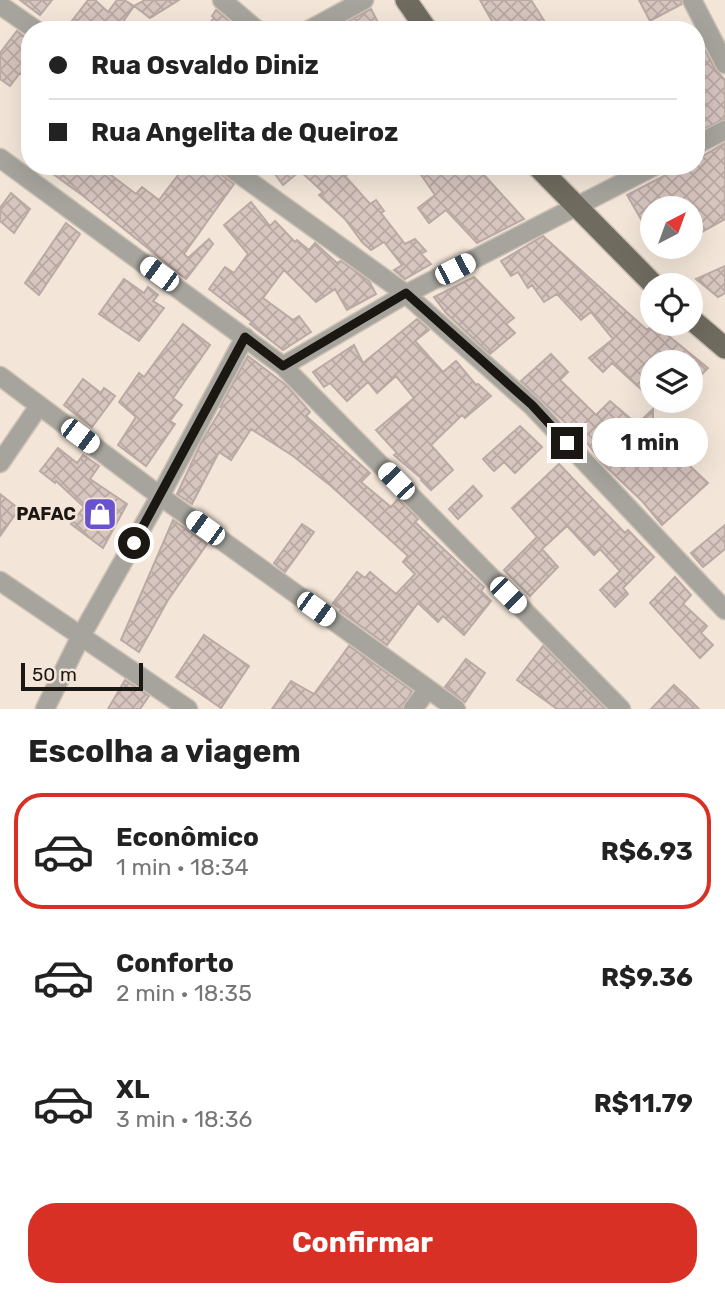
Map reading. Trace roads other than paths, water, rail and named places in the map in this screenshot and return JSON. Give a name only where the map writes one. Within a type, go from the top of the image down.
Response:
[{"type":"main road","points":[[406,0],[421,21]]},
{"type":"main road","points":[[546,175],[642,273]]},
{"type":"main road","points":[[703,327],[721,340]]},
{"type":"street","points":[[222,0],[246,21]]},
{"type":"street","points":[[326,21],[364,0]]},
{"type":"street","points":[[692,0],[703,21]]},
{"type":"street","points":[[0,5],[23,21]]},
{"type":"street","points":[[705,25],[725,64]]},
{"type":"street","points":[[705,140],[725,130]]},
{"type":"street","points":[[3,167],[283,366],[621,709]]},
{"type":"street","points":[[241,175],[406,293],[532,405],[725,610]]},
{"type":"street","points":[[283,366],[406,293],[638,175]]},
{"type":"street","points":[[45,709],[81,636],[245,337]]},
{"type":"street","points":[[0,376],[160,496],[456,709]]},
{"type":"street","points":[[0,463],[39,406]]},
{"type":"street","points":[[0,581],[188,709]]},
{"type":"street","points":[[413,709],[428,689]]},
{"type":"place","name":"PAFAC","points":[[100,514]]}]
